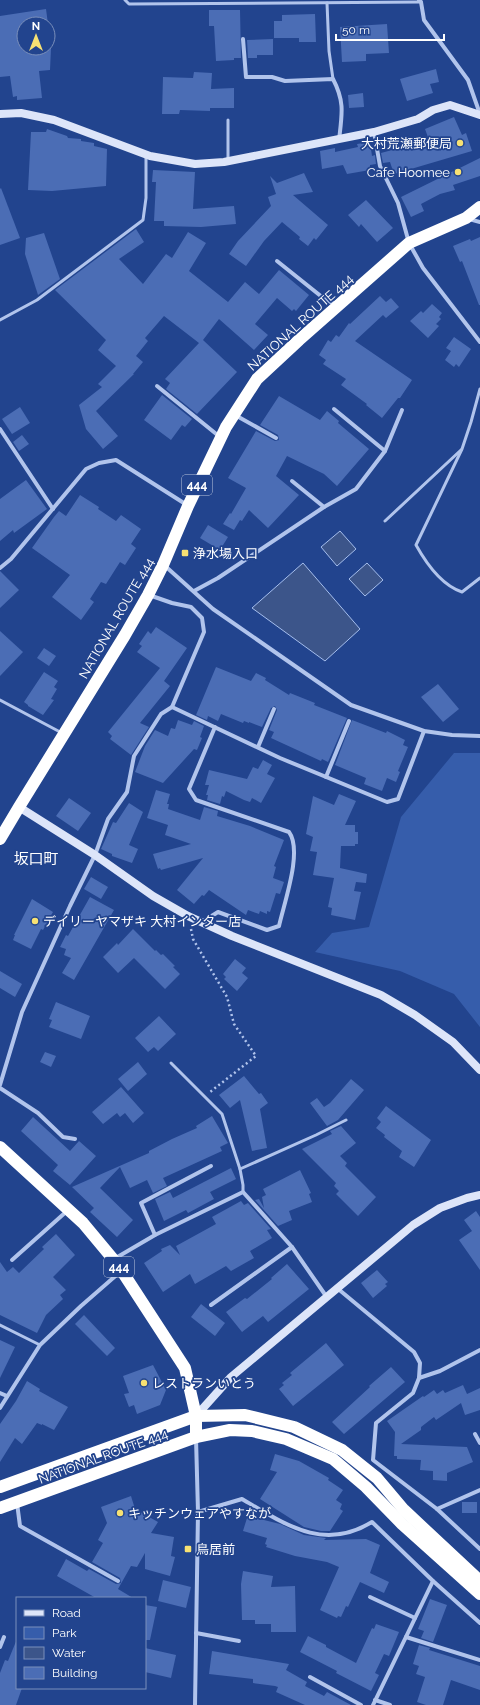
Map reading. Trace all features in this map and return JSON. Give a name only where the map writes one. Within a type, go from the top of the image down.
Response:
[{"type":"highway","name":"NATIONAL ROUTE 444","points":[[0,839],[148,595],[188,506],[221,438],[234,414],[257,379],[409,243],[466,218],[480,207]]},
{"type":"highway","name":"444","points":[[0,1147],[83,1223],[122,1271],[184,1368],[196,1416],[196,1438]]},
{"type":"highway","name":"NATIONAL ROUTE 444","points":[[0,1487],[196,1416],[252,1416],[294,1427],[342,1450],[376,1478],[404,1510],[480,1581]]},
{"type":"highway","name":"NATIONAL ROUTE 444","points":[[0,1508],[196,1438],[230,1430],[252,1431],[286,1439],[333,1459],[366,1487],[402,1524],[480,1594]]},
{"type":"street","points":[[420,1],[424,20],[468,80],[480,114]]},
{"type":"street","points":[[243,40],[246,76],[272,77],[285,81],[333,79],[340,93],[342,110],[339,140]]},
{"type":"street","points":[[0,114],[21,113],[54,120],[146,154],[195,164],[228,161],[374,132],[418,119],[433,110],[450,105],[480,114]]},
{"type":"street","points":[[374,132],[380,166],[398,203],[409,243],[423,268],[480,342]]},
{"type":"street","points":[[466,218],[480,222]]},
{"type":"street","points":[[277,261],[322,297],[338,306]]},
{"type":"street","points":[[157,386],[221,438]]},
{"type":"street","points":[[334,408],[385,451]]},
{"type":"street","points":[[194,592],[218,578],[324,507],[356,489],[385,451],[402,410]]},
{"type":"street","points":[[234,414],[276,438]]},
{"type":"street","points":[[0,429],[53,509]]},
{"type":"street","points":[[0,568],[11,559],[86,469],[99,463],[116,460],[188,506]]},
{"type":"street","points":[[292,481],[324,507]]},
{"type":"street","points":[[163,564],[213,609],[351,705],[424,731],[480,736]]},
{"type":"street","points":[[0,1085],[22,1012],[94,855],[108,819],[127,792],[134,756],[161,714],[172,707],[204,632],[202,618],[191,607],[172,603],[148,595]]},
{"type":"street","points":[[172,707],[258,748],[387,802],[398,799],[424,731]]},
{"type":"street","points":[[258,748],[274,709]]},
{"type":"street","points":[[326,777],[349,721]]},
{"type":"street","points":[[201,922],[218,912],[267,930],[279,926],[295,859],[294,839],[289,832],[196,800],[189,789],[215,727]]},
{"type":"street","points":[[19,807],[94,855],[153,896],[188,916],[232,936],[381,995],[415,1015],[453,1042],[480,1070]]},
{"type":"street","points":[[0,1088],[38,1113],[64,1137],[76,1139]]},
{"type":"street","points":[[154,1235],[141,1203],[211,1166]]},
{"type":"street","points":[[114,1260],[154,1235],[242,1192],[292,1247],[326,1296]]},
{"type":"street","points":[[196,1416],[230,1377],[413,1225],[440,1208],[480,1195]]},
{"type":"street","points":[[12,1260],[69,1210]]},
{"type":"street","points":[[211,1304],[292,1247]]},
{"type":"street","points":[[0,1408],[40,1345],[81,1306],[122,1271]]},
{"type":"street","points":[[337,1288],[414,1352],[420,1363],[419,1378],[413,1393],[376,1423],[373,1460],[436,1509],[480,1549]]},
{"type":"street","points":[[419,1378],[440,1371],[480,1350]]},
{"type":"street","points":[[0,1393],[7,1396]]},
{"type":"street","points":[[475,1434],[480,1443]]},
{"type":"street","points":[[195,1705],[198,1512],[196,1438]]},
{"type":"street","points":[[436,1509],[480,1490]]},
{"type":"street","points":[[198,1512],[242,1500],[288,1526],[308,1533],[325,1535],[340,1534],[360,1529],[372,1522],[433,1581],[480,1623]]},
{"type":"street","points":[[17,1502],[20,1526],[118,1581]]},
{"type":"street","points":[[473,1542],[480,1543]]},
{"type":"street","points":[[373,1705],[433,1581]]},
{"type":"street","points":[[370,1597],[415,1618]]},
{"type":"street","points":[[196,1633],[239,1641]]},
{"type":"street","points":[[0,1647],[4,1637]]},
{"type":"street","points":[[406,1638],[480,1660]]},
{"type":"street","points":[[310,1677],[361,1705]]},
{"type":"street","points":[[375,1700],[390,1705]]},
{"type":"lane","points":[[125,0],[129,4],[420,1]]},
{"type":"lane","points":[[327,3],[329,51],[333,79]]},
{"type":"lane","points":[[228,120],[228,161]]},
{"type":"lane","points":[[0,320],[37,300],[143,220],[146,198],[146,154]]},
{"type":"lane","points":[[480,389],[462,449],[416,545],[425,561],[451,589],[462,592],[480,578]]},
{"type":"lane","points":[[385,520],[462,449]]},
{"type":"lane","points":[[0,700],[64,734]]},
{"type":"lane","points":[[171,1063],[222,1114],[240,1169],[243,1185],[242,1192]]},
{"type":"lane","points":[[240,1169],[346,1120]]},
{"type":"lane","points":[[0,1326],[40,1345]]},
{"type":"path","points":[[188,916],[193,939],[227,997],[234,1024],[256,1056],[205,1096]]},
{"type":"green space","points":[[454,753],[480,753],[480,1027],[454,994],[400,971],[315,952],[332,933],[369,927],[401,817]]},
{"type":"water","points":[[340,531],[356,549],[337,566],[321,547]]},
{"type":"water","points":[[303,563],[360,629],[325,661],[252,608]]},
{"type":"water","points":[[367,563],[383,580],[365,596],[349,579]]},
{"type":"building","points":[[46,9],[47,16],[16,16],[16,56],[51,56],[50,70],[39,71],[42,98],[17,100],[17,96],[13,97],[10,76],[0,77],[0,16]]},
{"type":"building","points":[[209,10],[240,10],[241,58],[216,61],[214,26],[209,26]]},
{"type":"building","points":[[315,14],[316,42],[299,42],[299,38],[274,38],[274,21],[282,21],[282,15]]},
{"type":"building","points":[[387,24],[389,53],[366,54],[366,61],[342,62],[340,27]]},
{"type":"building","points":[[273,39],[273,55],[257,55],[257,58],[248,58],[247,40]]},
{"type":"building","points":[[436,69],[439,82],[430,84],[433,93],[407,101],[400,79]]},
{"type":"building","points":[[194,72],[212,73],[211,89],[234,88],[234,108],[210,108],[210,111],[180,110],[179,114],[162,114],[163,77],[193,78]]},
{"type":"building","points":[[363,93],[364,107],[349,108],[348,95]]},
{"type":"building","points":[[454,117],[462,135],[466,133],[472,151],[394,174],[390,162],[383,163],[381,153],[429,140],[425,129]]},
{"type":"building","points":[[47,129],[67,136],[68,138],[81,139],[81,141],[94,143],[94,146],[107,149],[106,186],[52,191],[28,190],[31,132],[46,132]]},
{"type":"building","points":[[370,142],[372,156],[375,155],[376,164],[370,165],[370,170],[347,174],[343,165],[322,169],[320,151],[335,148],[335,152],[358,147],[357,144]]},
{"type":"building","points":[[480,158],[480,176],[453,185],[455,190],[440,194],[421,204],[424,211],[411,217],[401,197]]},
{"type":"building","points":[[153,170],[195,172],[193,209],[234,206],[236,224],[201,227],[164,226],[164,221],[154,221],[156,182],[152,182]]},
{"type":"building","points":[[304,173],[313,192],[293,195],[328,225],[316,240],[314,238],[308,246],[282,222],[264,241],[246,266],[229,254],[238,241],[271,206],[268,197],[276,194],[270,176],[277,183]]},
{"type":"building","points":[[1,188],[20,238],[0,245],[0,189]]},
{"type":"building","points":[[366,200],[393,228],[377,242],[361,224],[359,227],[348,215]]},
{"type":"building","points":[[136,229],[144,242],[119,259],[143,284],[166,254],[172,258],[188,232],[206,243],[189,271],[228,302],[245,282],[259,294],[279,270],[309,295],[296,311],[294,309],[292,311],[277,298],[255,324],[268,335],[254,350],[219,319],[203,340],[237,372],[197,414],[166,389],[170,383],[165,379],[199,343],[164,316],[145,338],[148,341],[136,356],[143,362],[134,374],[96,411],[118,436],[103,449],[86,429],[79,405],[102,387],[98,384],[116,366],[98,350],[106,340],[55,290]]},
{"type":"building","points":[[44,233],[60,279],[38,295],[25,254],[26,238]]},
{"type":"building","points":[[480,237],[479,305],[462,261],[460,262],[453,246],[470,239],[471,241]]},
{"type":"building","points":[[380,296],[386,302],[391,298],[399,307],[386,318],[383,315],[355,341],[412,380],[400,398],[398,398],[382,418],[366,405],[367,404],[341,385],[346,379],[323,364],[326,360],[319,355],[328,340],[331,342],[336,335],[339,337],[349,323],[350,324]]},
{"type":"building","points":[[432,304],[442,313],[439,317],[441,319],[436,324],[439,326],[428,338],[410,321],[421,311],[423,313]]},
{"type":"building","points":[[454,337],[471,349],[459,367],[456,364],[454,367],[445,360],[451,351],[446,348]]},
{"type":"building","points":[[162,395],[192,419],[185,427],[182,425],[171,440],[144,420]]},
{"type":"building","points":[[279,396],[320,420],[327,411],[339,421],[338,423],[369,449],[337,486],[324,474],[287,456],[276,476],[299,495],[268,528],[249,510],[234,530],[223,524],[230,513],[231,514],[246,488],[228,478],[256,431],[275,441],[279,440],[278,435],[260,425]]},
{"type":"building","points":[[20,407],[30,423],[12,434],[2,419]]},
{"type":"building","points":[[22,435],[29,444],[19,451],[13,442]]},
{"type":"building","points":[[26,480],[47,509],[14,533],[13,530],[0,541],[0,499]]},
{"type":"building","points":[[80,495],[99,507],[98,509],[116,521],[121,515],[141,529],[131,544],[136,548],[125,565],[120,562],[106,584],[101,582],[90,599],[94,602],[81,620],[52,597],[70,575],[32,548],[59,511],[66,516]]},
{"type":"building","points":[[208,525],[228,537],[220,550],[200,538]]},
{"type":"building","points":[[0,571],[19,590],[0,608]]},
{"type":"building","points":[[156,627],[187,648],[164,681],[170,686],[140,723],[149,727],[131,755],[110,739],[112,736],[108,732],[160,668],[137,652],[142,646],[139,644],[148,631],[151,634]]},
{"type":"building","points":[[0,631],[23,652],[0,676]]},
{"type":"building","points":[[44,648],[56,656],[49,666],[37,658]]},
{"type":"building","points":[[216,667],[251,681],[256,673],[266,678],[265,680],[289,695],[290,693],[315,703],[314,705],[347,718],[328,762],[322,759],[321,761],[271,738],[274,732],[269,730],[277,710],[275,706],[271,708],[262,727],[249,722],[244,721],[243,723],[221,714],[218,721],[208,716],[207,720],[196,715]]},
{"type":"building","points":[[44,672],[58,681],[54,687],[57,689],[51,699],[54,700],[43,715],[24,702]]},
{"type":"building","points":[[438,684],[459,709],[443,722],[421,697]]},
{"type":"building","points":[[178,720],[192,725],[194,721],[204,726],[200,737],[202,738],[197,750],[194,749],[163,783],[135,772],[145,746],[155,730],[168,736],[171,728],[175,729]]},
{"type":"building","points":[[352,720],[386,733],[387,731],[405,740],[403,745],[408,747],[398,771],[400,772],[396,782],[387,778],[382,791],[364,784],[366,778],[335,765]]},
{"type":"building","points":[[263,760],[272,765],[267,774],[275,778],[261,803],[252,798],[250,802],[244,800],[226,791],[224,797],[222,796],[220,804],[207,800],[208,795],[206,795],[209,785],[205,785],[209,770],[247,779],[253,767],[258,769]]},
{"type":"building","points":[[156,790],[170,794],[167,804],[169,804],[168,809],[200,820],[204,807],[218,811],[217,816],[250,826],[284,840],[274,866],[276,867],[273,878],[284,882],[280,894],[276,893],[270,912],[267,911],[267,914],[260,911],[259,914],[248,910],[246,915],[209,890],[194,904],[177,890],[203,858],[161,870],[160,868],[158,869],[153,854],[191,844],[165,835],[168,825],[147,818]]},
{"type":"building","points":[[339,794],[356,801],[345,825],[355,825],[355,832],[358,832],[358,844],[355,844],[355,846],[341,846],[340,868],[367,874],[366,883],[356,882],[354,891],[361,892],[355,920],[331,915],[332,908],[328,907],[334,878],[313,875],[317,852],[310,851],[313,837],[306,834],[313,796],[334,805]]},
{"type":"building","points":[[69,798],[91,813],[78,831],[56,816]]},
{"type":"building","points":[[129,803],[143,812],[129,845],[138,849],[132,863],[112,856],[112,854],[101,849],[113,822],[116,823]]},
{"type":"building","points":[[91,877],[108,887],[101,899],[84,889]]},
{"type":"building","points":[[90,897],[114,910],[74,980],[62,973],[71,958],[64,955],[66,949],[60,947],[66,935],[68,936]]},
{"type":"building","name":"デイリーヤマザキ 大村インター店","points":[[32,899],[53,912],[43,930],[41,929],[31,949],[13,940]]},
{"type":"building","points":[[133,929],[155,951],[156,950],[161,955],[163,954],[175,966],[173,967],[180,974],[165,989],[134,958],[118,973],[103,957],[117,943],[118,945]]},
{"type":"building","points":[[235,959],[246,968],[242,973],[248,978],[237,991],[224,979],[226,977],[223,974]]},
{"type":"building","points":[[0,971],[22,984],[15,997],[0,988]]},
{"type":"building","points":[[56,1002],[90,1016],[81,1039],[49,1027],[52,1020],[49,1019]]},
{"type":"building","points":[[159,1016],[176,1034],[158,1051],[154,1047],[148,1052],[135,1038]]},
{"type":"building","points":[[45,1052],[56,1056],[51,1067],[40,1062]]},
{"type":"building","points":[[138,1062],[147,1074],[128,1091],[118,1079]]},
{"type":"building","points":[[244,1076],[259,1094],[261,1093],[268,1103],[260,1109],[267,1148],[252,1151],[240,1100],[230,1108],[219,1095]]},
{"type":"building","points":[[351,1079],[364,1090],[338,1120],[327,1126],[310,1103],[317,1098],[324,1107],[330,1103]]},
{"type":"building","points":[[121,1087],[144,1113],[133,1123],[125,1113],[120,1117],[117,1113],[103,1124],[92,1112]]},
{"type":"building","points":[[386,1106],[431,1140],[414,1167],[399,1157],[402,1151],[384,1137],[385,1135],[376,1128],[381,1122],[377,1118]]},
{"type":"building","points":[[212,1116],[228,1143],[220,1147],[222,1151],[163,1178],[167,1186],[153,1193],[147,1180],[130,1188],[120,1167],[100,1188],[133,1220],[117,1237],[90,1212],[94,1208],[72,1187],[149,1153],[149,1151],[172,1139],[197,1128],[196,1126]]},
{"type":"building","points":[[33,1117],[70,1151],[79,1141],[96,1156],[70,1185],[53,1171],[58,1165],[21,1131]]},
{"type":"building","points":[[341,1126],[356,1143],[340,1156],[347,1163],[345,1166],[376,1197],[358,1216],[336,1194],[339,1191],[334,1186],[336,1183],[302,1149],[332,1134],[330,1131]]},
{"type":"building","points":[[231,1168],[236,1179],[210,1192],[214,1199],[188,1213],[186,1210],[164,1221],[155,1199],[170,1192],[173,1198]]},
{"type":"building","points":[[300,1170],[311,1193],[309,1194],[312,1202],[289,1211],[292,1220],[278,1226],[255,1200],[259,1199],[264,1208],[262,1197],[266,1195],[263,1189]]},
{"type":"building","points":[[241,1201],[244,1205],[248,1203],[271,1229],[267,1230],[272,1238],[250,1251],[254,1258],[231,1271],[226,1266],[195,1284],[190,1274],[163,1292],[144,1263],[162,1251],[161,1249],[170,1245],[180,1255],[176,1246],[216,1224],[212,1217]]},
{"type":"building","points":[[476,1211],[480,1217],[480,1270],[459,1240],[472,1231],[464,1220]]},
{"type":"building","points":[[56,1234],[75,1255],[53,1277],[66,1290],[60,1295],[63,1299],[46,1315],[37,1333],[0,1315],[0,1262],[7,1272],[13,1267],[19,1273],[44,1249],[42,1247]]},
{"type":"building","points":[[287,1264],[309,1289],[268,1322],[263,1316],[242,1332],[226,1312],[245,1298],[247,1299],[272,1279],[271,1278]]},
{"type":"building","points":[[377,1270],[388,1282],[385,1284],[387,1286],[373,1298],[361,1283]]},
{"type":"building","points":[[201,1304],[225,1323],[215,1336],[191,1317]]},
{"type":"building","points":[[84,1315],[115,1348],[107,1356],[75,1324]]},
{"type":"building","points":[[0,1340],[15,1347],[0,1378]]},
{"type":"building","points":[[326,1343],[344,1365],[293,1406],[279,1389],[284,1385],[282,1383],[292,1375],[290,1373]]},
{"type":"building","name":"レストランいとう","points":[[153,1365],[166,1390],[160,1405],[137,1414],[134,1405],[129,1407],[124,1394],[129,1393],[123,1376]]},
{"type":"building","points":[[391,1367],[405,1382],[344,1434],[332,1422]]},
{"type":"building","points":[[27,1381],[40,1389],[39,1391],[68,1407],[54,1430],[37,1423],[22,1444],[15,1438],[0,1462],[0,1424],[16,1401]]},
{"type":"building","points":[[463,1385],[467,1394],[480,1388],[480,1410],[465,1415],[461,1403],[436,1420],[434,1417],[421,1427],[421,1430],[401,1444],[467,1447],[473,1462],[447,1473],[447,1481],[433,1480],[433,1471],[420,1470],[421,1460],[397,1459],[397,1456],[394,1456],[395,1432],[387,1421],[434,1390],[437,1394],[443,1390],[445,1393]]},
{"type":"building","points":[[275,1454],[299,1461],[329,1478],[328,1480],[343,1490],[336,1500],[342,1504],[340,1509],[343,1511],[330,1531],[321,1531],[304,1527],[260,1499],[277,1472],[270,1470]]},
{"type":"building","points":[[131,1496],[135,1509],[158,1522],[151,1533],[174,1537],[171,1556],[175,1557],[170,1576],[145,1569],[145,1553],[137,1567],[131,1566],[118,1589],[131,1597],[94,1597],[57,1576],[66,1559],[87,1571],[89,1569],[116,1584],[121,1583],[120,1578],[92,1562],[103,1543],[98,1540],[107,1523],[101,1507]]},
{"type":"building","points":[[462,1502],[477,1502],[477,1513],[462,1513]]},
{"type":"building","points":[[252,1517],[280,1524],[304,1535],[326,1538],[324,1540],[366,1539],[380,1545],[370,1573],[389,1582],[384,1593],[360,1582],[348,1607],[346,1606],[341,1617],[338,1616],[337,1618],[320,1610],[339,1567],[327,1562],[295,1556],[266,1547],[267,1545],[265,1544],[267,1538],[243,1531],[247,1518],[252,1519]]},
{"type":"building","points":[[243,1571],[273,1576],[271,1587],[295,1586],[296,1632],[271,1632],[271,1624],[255,1624],[255,1620],[242,1620],[241,1584]]},
{"type":"building","points":[[163,1580],[191,1587],[186,1608],[158,1601]]},
{"type":"building","points":[[430,1599],[447,1605],[433,1642],[421,1638],[424,1631],[418,1629]]},
{"type":"building","points":[[146,1605],[157,1607],[150,1640],[146,1640]]},
{"type":"building","points":[[376,1624],[399,1632],[389,1656],[384,1654],[375,1673],[379,1675],[371,1691],[300,1652],[308,1636],[356,1663],[372,1628],[374,1629]]},
{"type":"building","points":[[16,1641],[16,1689],[22,1689],[16,1705],[0,1705],[0,1673],[5,1660],[8,1661]]},
{"type":"building","points":[[419,1645],[430,1648],[429,1650],[480,1666],[480,1690],[451,1680],[443,1705],[426,1705],[417,1702],[425,1677],[416,1674],[419,1666],[413,1664]]},
{"type":"building","points":[[146,1648],[176,1655],[171,1678],[146,1672]]},
{"type":"building","points":[[212,1651],[289,1664],[286,1670],[307,1682],[305,1686],[324,1696],[327,1692],[351,1705],[305,1705],[276,1692],[278,1687],[275,1686],[253,1683],[253,1679],[209,1674]]},
{"type":"place","name":"大村荒瀬郵便局","points":[[460,143]]},
{"type":"place","name":"Cafe Hoomee","points":[[458,172]]},
{"type":"place","name":"浄水場入口","points":[[185,553]]},
{"type":"place","name":"デイリーヤマザキ 大村インター店","points":[[35,921]]},
{"type":"place","name":"レストランいとう","points":[[144,1383]]},
{"type":"place","name":"キッチンウェアやすなが","points":[[120,1513]]},
{"type":"place","name":"鳥居前","points":[[188,1549]]},
{"type":"district","name":"坂口町","points":[[36,859]]}]
